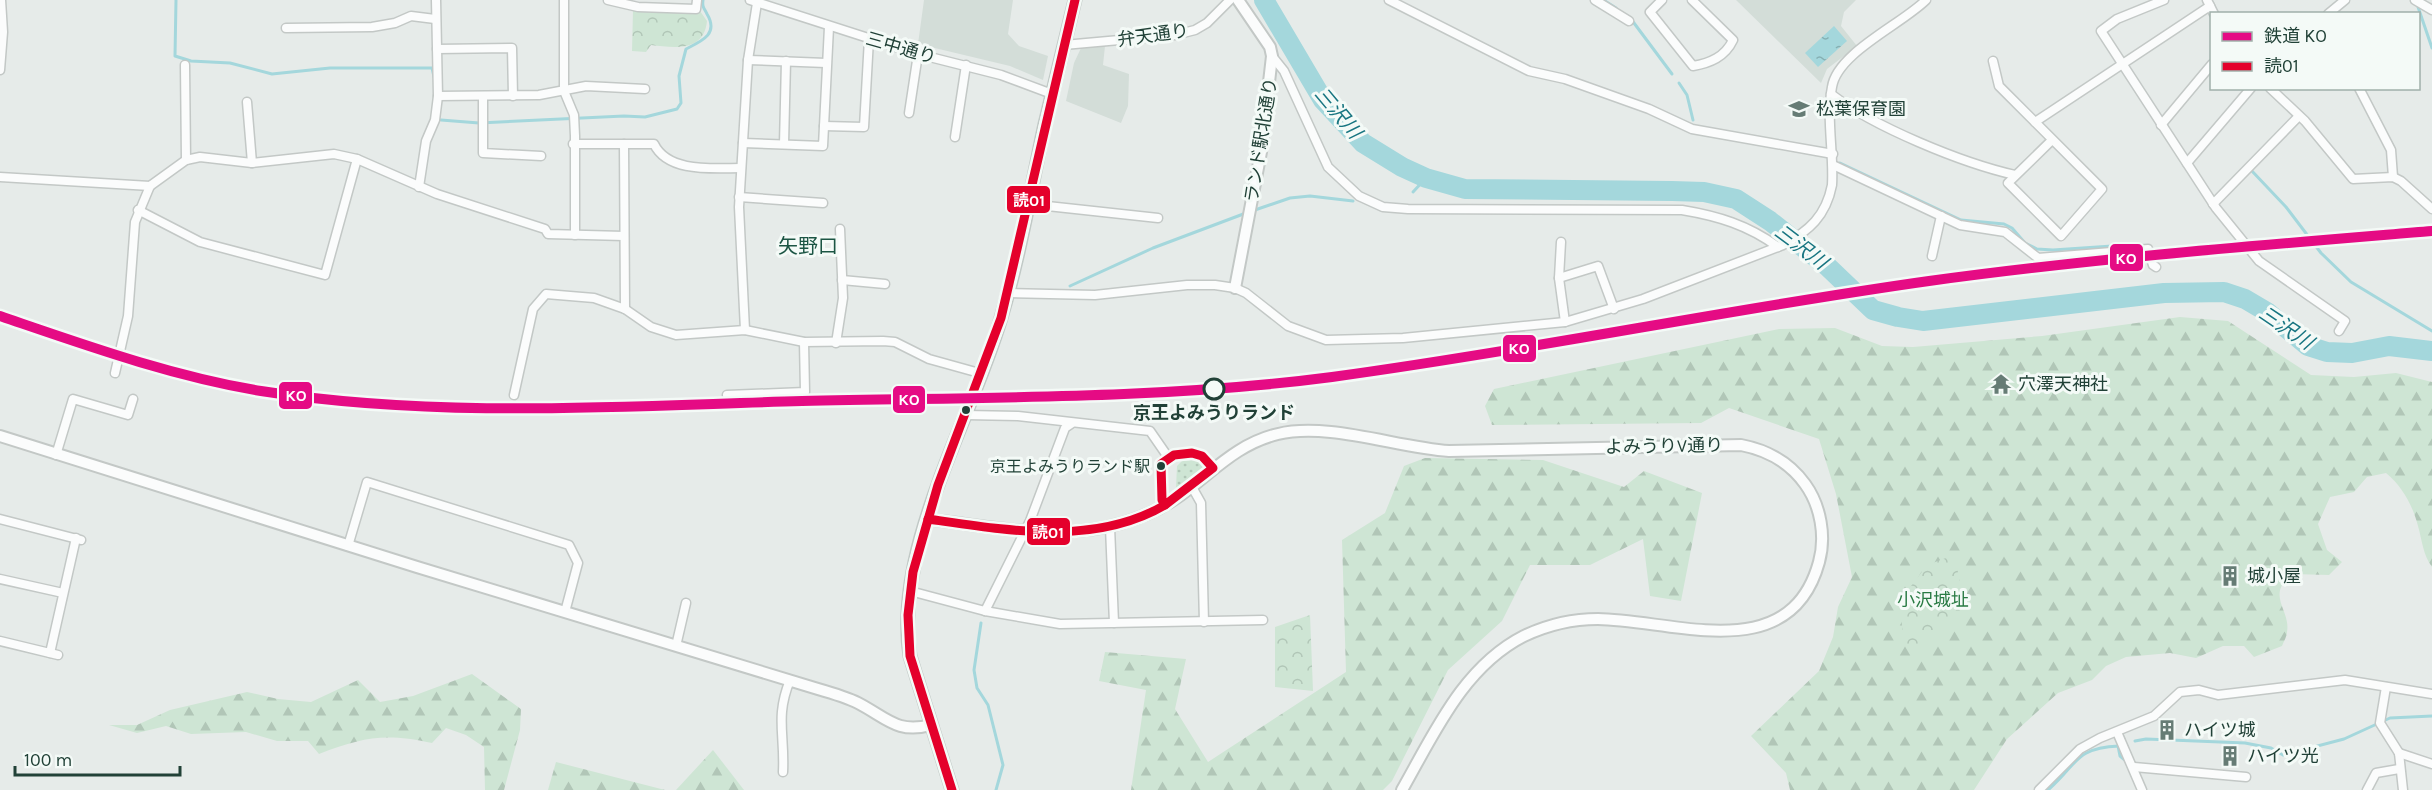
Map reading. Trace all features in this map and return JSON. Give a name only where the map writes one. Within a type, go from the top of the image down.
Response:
[{"type":"main road","points":[[952,790],[908,645],[910,591],[928,519],[983,374],[1008,293],[1075,0]]},
{"type":"street","points":[[0,70],[3,32],[1,0]]},
{"type":"street","points":[[419,187],[426,141],[435,120],[438,96],[436,0]]},
{"type":"street","points":[[564,0],[564,91],[574,115],[574,235]]},
{"type":"street","points":[[608,0],[638,7],[696,9],[697,0]]},
{"type":"street","name":"弁天通り","points":[[1064,45],[1175,35],[1195,30],[1207,23],[1230,0]]},
{"type":"street","name":"ランド駅北通り","points":[[1235,288],[1261,152],[1272,56],[1270,47],[1238,0]]},
{"type":"street","points":[[1389,0],[1529,71],[1565,79],[1649,109],[1692,129],[1833,154]]},
{"type":"street","points":[[1595,0],[1629,21]]},
{"type":"street","points":[[1662,0],[1650,12],[1693,66],[1712,62],[1729,49],[1733,40],[1692,0]]},
{"type":"street","points":[[1008,293],[1113,294],[1203,284],[1235,288],[1246,293],[1288,326],[1326,340],[1474,333],[1565,322],[1614,309],[1780,246],[1806,233],[1815,224],[1830,196],[1833,165],[1831,94],[1836,74],[1926,0]]},
{"type":"street","points":[[2164,0],[2117,19],[2101,32],[2213,204],[2259,261],[2345,321],[2339,331]]},
{"type":"street","points":[[2330,12],[2345,0]]},
{"type":"street","points":[[2418,1],[2432,10]]},
{"type":"street","points":[[745,330],[738,233],[753,2]]},
{"type":"street","name":"三中通り","points":[[753,2],[918,54],[966,65],[1052,94]]},
{"type":"street","points":[[2035,122],[2211,7]]},
{"type":"street","points":[[286,28],[372,27],[395,23],[411,16],[435,19]]},
{"type":"street","points":[[743,143],[823,146],[829,27]]},
{"type":"street","points":[[824,126],[864,128],[869,39]]},
{"type":"street","points":[[437,50],[512,48],[513,96]]},
{"type":"street","points":[[909,113],[918,54]]},
{"type":"street","points":[[1272,56],[1284,71],[1328,167],[1359,196],[1383,207],[1682,210],[1714,215],[1740,224],[1780,246]]},
{"type":"street","points":[[748,60],[826,63]]},
{"type":"street","points":[[784,144],[786,61]]},
{"type":"street","points":[[1993,61],[1999,86],[2102,189],[2061,236],[2008,183],[2052,140]]},
{"type":"street","points":[[185,65],[186,159]]},
{"type":"street","points":[[955,137],[966,65]]},
{"type":"street","points":[[2161,125],[2210,65]]},
{"type":"street","points":[[438,96],[513,96],[564,91],[586,86],[645,89]]},
{"type":"street","points":[[2187,163],[2250,90]]},
{"type":"street","points":[[2272,90],[2332,150],[2353,179],[2393,177],[2401,181],[2432,209]]},
{"type":"street","points":[[2360,90],[2391,150],[2393,177]]},
{"type":"street","points":[[1831,94],[1868,117],[1965,161],[2015,175]]},
{"type":"street","points":[[483,96],[483,153],[541,156]]},
{"type":"street","points":[[247,102],[252,163]]},
{"type":"street","points":[[2213,204],[2298,116]]},
{"type":"street","points":[[573,144],[654,144],[658,152],[687,167],[741,168]]},
{"type":"street","points":[[624,144],[625,309]]},
{"type":"street","points":[[116,373],[128,316],[135,222],[138,210],[150,186],[186,159],[200,158],[252,163],[334,154],[357,159],[419,187],[545,229],[548,234],[624,236]]},
{"type":"street","points":[[138,210],[200,242],[325,275],[357,159]]},
{"type":"street","points":[[1833,165],[1959,225],[2006,232],[2038,258],[2148,249],[2153,265],[2156,267]]},
{"type":"street","points":[[0,177],[150,186]]},
{"type":"street","points":[[739,197],[823,203]]},
{"type":"street","points":[[1029,204],[1158,218]]},
{"type":"street","points":[[1932,256],[1941,216]]},
{"type":"street","points":[[836,343],[843,298],[840,229]]},
{"type":"street","points":[[1561,242],[1559,278],[1565,322]]},
{"type":"street","points":[[1559,278],[1598,266],[1614,309]]},
{"type":"street","points":[[842,280],[885,284]]},
{"type":"street","points":[[514,395],[533,309],[546,294],[594,298],[625,309],[651,327],[676,335],[745,330],[804,342],[895,342],[929,359],[983,374]]},
{"type":"street","points":[[727,395],[805,392],[804,342]]},
{"type":"street","points":[[56,455],[73,399],[128,415],[133,399]]},
{"type":"street","points":[[966,415],[1018,416],[1071,424],[1150,431],[1168,457]]},
{"type":"street","points":[[985,611],[1025,532],[1065,428],[1071,424]]},
{"type":"street","name":"よみうりV通り","points":[[928,519],[1025,532],[1067,533],[1110,527],[1165,505],[1248,444],[1292,431],[1326,432],[1423,449],[1449,451],[1721,444],[1750,447],[1775,457],[1799,477],[1809,490],[1819,515],[1821,556],[1810,584],[1785,613],[1762,626],[1732,632],[1597,620],[1562,623],[1526,635],[1494,655],[1468,681],[1402,790]]},
{"type":"street","points":[[0,436],[348,546],[850,699],[902,728],[915,729],[931,725]]},
{"type":"street","points":[[1165,505],[1162,500],[1161,464],[1168,457],[1198,454],[1213,468]]},
{"type":"street","points":[[348,546],[366,482],[569,545],[578,563],[565,612]]},
{"type":"street","points":[[1192,487],[1201,504],[1204,622]]},
{"type":"street","points":[[0,519],[79,539],[63,593],[54,654],[0,642]]},
{"type":"street","points":[[1110,527],[1114,623]]},
{"type":"street","points":[[0,579],[63,593]]},
{"type":"street","points":[[910,591],[985,611],[1060,624],[1263,620]]},
{"type":"street","points":[[676,646],[686,603]]},
{"type":"street","points":[[783,772],[785,741],[781,705],[790,680]]},
{"type":"street","points":[[2039,790],[2080,749],[2154,716],[2180,692],[2199,690],[2218,695],[2344,680],[2432,694]]},
{"type":"street","points":[[2386,687],[2380,723],[2399,753],[2399,770],[2403,790]]},
{"type":"street","points":[[2117,732],[2142,790]]},
{"type":"street","points":[[2399,753],[2432,764]]},
{"type":"street","points":[[2134,767],[2246,777]]},
{"type":"street","points":[[2367,790],[2376,773],[2399,770]]},
{"type":"shaded area","points":[[924,0],[1013,0],[1008,34],[1019,46],[1048,56],[1043,80],[1010,66],[918,44]]},
{"type":"shaded area","points":[[1736,0],[1856,0],[1844,12],[1841,26],[1857,46],[1827,69],[1821,83]]},
{"type":"shaded area","points":[[1105,46],[1103,65],[1129,74],[1128,106],[1121,123],[1066,101],[1074,63],[1081,48]]},
{"type":"green space","points":[[633,10],[698,14],[700,11],[707,21],[705,31],[694,43],[687,46],[651,45],[646,52],[632,51]]},
{"type":"green space","points":[[2180,317],[2228,321],[2311,375],[2354,377],[2396,373],[2432,382],[2432,567],[2425,552],[2413,511],[2402,490],[2386,473],[2367,477],[2354,492],[2330,497],[2318,524],[2327,550],[2342,562],[2329,575],[2292,574],[2280,589],[2287,624],[2282,646],[2254,657],[2244,646],[2223,646],[2196,658],[2170,653],[2126,657],[2106,666],[2092,680],[2058,693],[2007,739],[1974,790],[1790,790],[1786,773],[1751,736],[1819,671],[1833,637],[1838,607],[1852,577],[1836,494],[1819,439],[1729,408],[1701,423],[1492,425],[1485,406],[1494,389],[1779,329],[1835,328],[1882,346],[1913,347],[2042,336]]},
{"type":"green space","points":[[1425,458],[1543,460],[1624,487],[1644,471],[1702,493],[1681,601],[1650,596],[1643,539],[1590,565],[1530,565],[1502,621],[1448,670],[1392,781],[1383,790],[1131,790],[1146,690],[1099,681],[1105,652],[1186,659],[1175,709],[1208,762],[1346,672],[1342,540],[1385,513],[1404,466]]},
{"type":"green space","points":[[1198,460],[1203,463],[1204,468],[1176,488],[1177,466],[1182,461]]},
{"type":"green space","name":"小沢城址","points":[[1954,555],[1960,599],[1952,618],[1922,651],[1901,644],[1903,633],[1899,602],[1927,565]]},
{"type":"green space","points":[[1310,615],[1313,691],[1275,687],[1275,627]]},
{"type":"green space","points":[[472,674],[521,709],[520,730],[504,790],[485,790],[484,747],[466,735],[446,728],[432,743],[400,738],[374,738],[319,754],[308,741],[277,741],[246,732],[191,734],[166,726],[137,733],[109,725],[137,725],[170,710],[247,692],[278,699],[311,702],[358,680],[380,702],[413,696]]},
{"type":"green space","points":[[713,750],[744,790],[676,790]]},
{"type":"green space","points":[[556,762],[665,790],[548,790]]},
{"type":"water","points":[[1834,26],[1847,41],[1818,67],[1805,53]]},
{"type":"waterway","points":[[176,0],[175,56],[191,61],[230,63],[272,74],[330,68],[432,68],[434,77]]},
{"type":"waterway","points":[[441,120],[479,123],[645,117],[677,109],[681,103],[679,76],[686,49],[703,40],[710,32],[710,21],[703,7],[703,0]]},
{"type":"waterway","name":"三沢川","points":[[1264,0],[1323,100],[1363,143],[1402,167],[1426,178],[1465,189],[1704,192],[1736,199],[1770,221],[1828,267],[1873,310],[1898,317],[1923,321],[2164,293],[2224,292],[2245,299],[2267,312],[2308,346],[2327,352],[2352,353],[2389,346],[2432,351]]},
{"type":"waterway","points":[[1605,1],[1616,8]]},
{"type":"waterway","points":[[2417,4],[2420,12]]},
{"type":"waterway","points":[[2420,13],[2432,48]]},
{"type":"waterway","points":[[1631,19],[1672,74]]},
{"type":"waterway","points":[[1679,83],[1687,95],[1693,120]]},
{"type":"waterway","points":[[1840,163],[1961,220],[2004,224],[2012,228],[2025,243],[2037,249],[2127,245]]},
{"type":"waterway","points":[[2251,170],[2286,207],[2321,253],[2351,282],[2432,331]]},
{"type":"waterway","points":[[1413,192],[1426,178]]},
{"type":"waterway","points":[[1252,211],[1290,198],[1310,196],[1353,201]]},
{"type":"waterway","points":[[1070,286],[1153,248],[1246,213]]},
{"type":"waterway","points":[[981,623],[974,670],[977,688],[988,705],[1003,765],[996,790]]},
{"type":"waterway","points":[[2135,741],[2146,739],[2245,743],[2271,748],[2283,755],[2344,739],[2390,718],[2432,716]]},
{"type":"waterway","points":[[2118,746],[2120,756],[2126,761]]},
{"type":"waterway","points":[[2048,790],[2085,754],[2104,747],[2119,746]]},
{"type":"rail line","name":"KO","points":[[0,316],[129,359],[227,385],[328,400],[396,405],[531,408],[1134,394],[1332,377],[1482,355],[1854,292],[1992,273],[2117,259],[2432,231]]},
{"type":"transit line","name":"読01","points":[[952,790],[910,656],[908,615],[913,572],[938,485],[1001,318],[1075,0]]},
{"type":"transit line","name":"読01","points":[[1192,453],[1202,456],[1213,468],[1165,505],[1162,500],[1161,464],[1174,455],[1192,453]]},
{"type":"transit line","name":"読01","points":[[928,519],[1018,530],[1079,531],[1138,518],[1165,505]]},
{"type":"place","name":"松葉保育園","points":[[1799,109]]},
{"type":"place","name":"穴澤天神社","points":[[2001,384]]},
{"type":"place","name":"京王よみうりランド","points":[[1214,389]]},
{"type":"place","name":"京王よみうりランド駅","points":[[1161,466]]},
{"type":"place","name":"城小屋","points":[[2230,576]]},
{"type":"place","name":"ハイツ城","points":[[2167,730]]},
{"type":"place","name":"ハイツ光","points":[[2230,756]]},
{"type":"district","name":"矢野口","points":[[808,246]]}]
